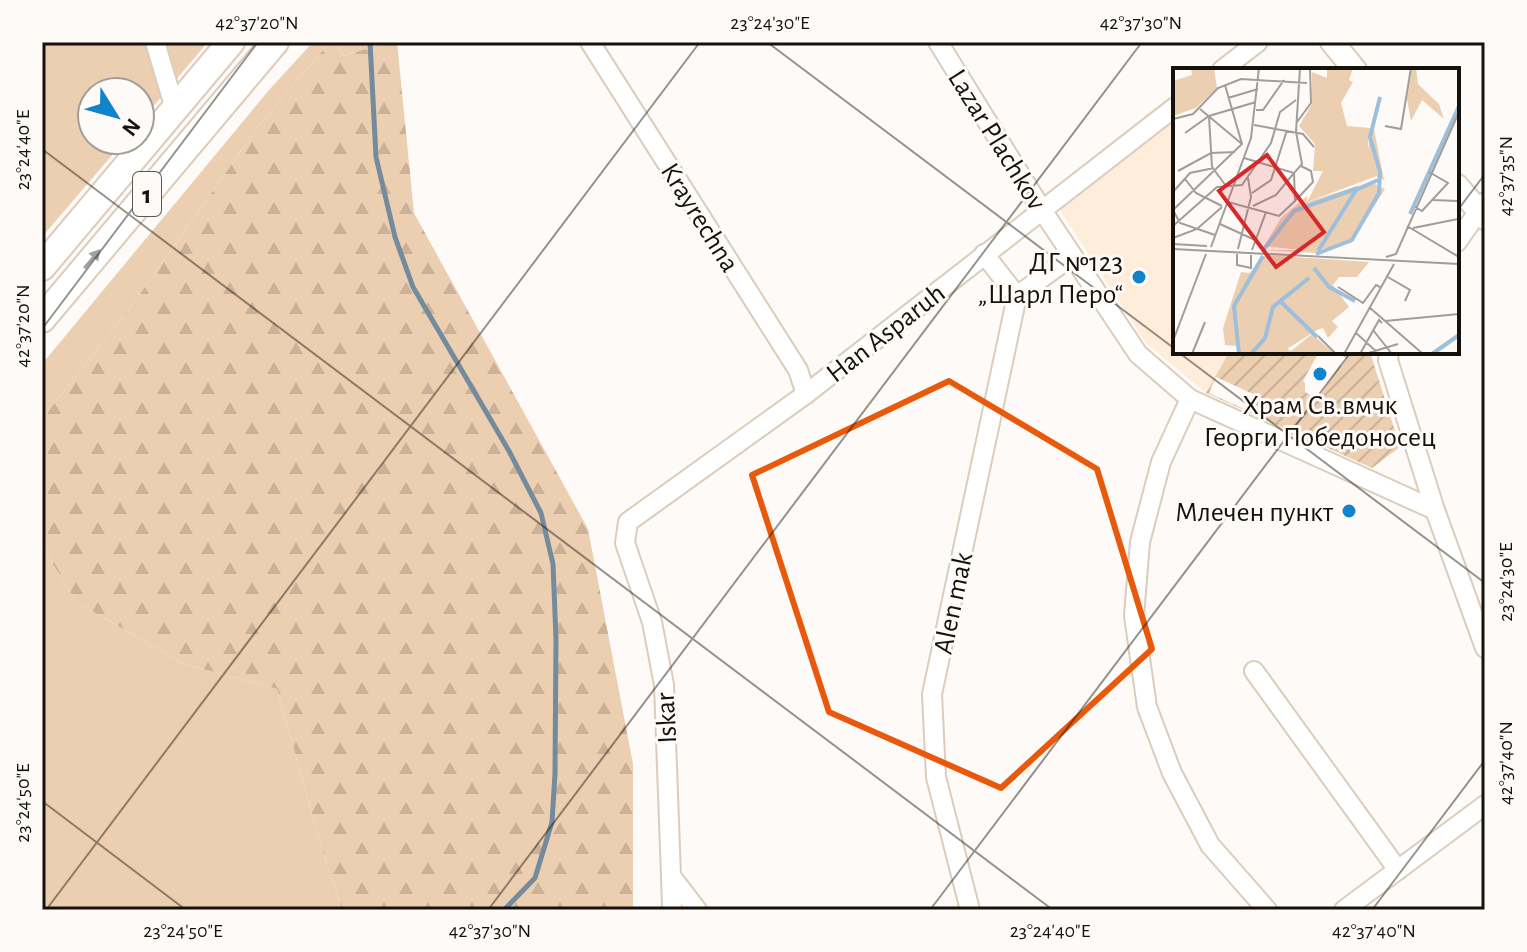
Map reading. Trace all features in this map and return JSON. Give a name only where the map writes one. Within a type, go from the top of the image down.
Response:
[{"type":"highway","name":"1","points":[[42,267],[231,42]]},
{"type":"highway","name":"1","points":[[42,319],[278,42]]},
{"type":"main road","points":[[1332,42],[1353,68]]},
{"type":"main road","points":[[1459,188],[1483,211]]},
{"type":"street","points":[[155,42],[180,104]]},
{"type":"street","points":[[180,104],[225,42]]},
{"type":"street","name":"Krayrechna","points":[[590,42],[798,370],[806,394]]},
{"type":"street","name":"Lazar Plachkov","points":[[938,42],[1042,210],[1138,354],[1190,399],[1435,510]]},
{"type":"street","points":[[1225,68],[1258,42]]},
{"type":"street","name":"Han Asparuh","points":[[628,522],[806,394],[1173,109]]},
{"type":"street","points":[[1459,240],[1483,211]]},
{"type":"street","points":[[984,254],[1017,296],[1072,256]]},
{"type":"street","name":"Alen mak","points":[[970,910],[936,777],[932,694],[1017,296]]},
{"type":"street","points":[[1389,354],[1388,360],[1435,510],[1485,648]]},
{"type":"street","points":[[1190,399],[1161,462],[1140,542],[1134,616],[1147,707],[1172,773],[1210,845],[1267,910]]},
{"type":"street","name":"Iskar","points":[[628,522],[625,543],[652,622],[664,685],[672,910]]},
{"type":"street","points":[[1254,671],[1398,870]]},
{"type":"street","points":[[1344,910],[1485,805]]},
{"type":"street","points":[[671,876],[697,910]]},
{"type":"highlighted area","points":[[949,381],[1097,469],[1152,649],[1001,788],[829,712],[752,475]]},
{"type":"shaded area","name":"ДГ №123 „Шарл Перо“","points":[[1173,123],[1173,354],[1228,354],[1206,393],[1146,343],[1060,210]]},
{"type":"green space","points":[[42,42],[208,42],[156,103],[156,76],[76,76],[76,156],[111,156],[42,237]]},
{"type":"green space","points":[[313,42],[330,42],[260,124],[130,308],[42,419],[42,364],[269,90]]},
{"type":"green space","points":[[330,42],[336,42],[343,56],[397,42],[414,213],[588,529],[633,764],[633,910],[342,910],[277,689],[184,664],[76,602],[42,546],[42,419],[130,308],[260,124]]},
{"type":"green space","points":[[336,42],[389,42],[343,56]]},
{"type":"green space","points":[[1228,354],[1318,354],[1303,381],[1305,392],[1312,396],[1322,393],[1347,359],[1340,354],[1371,354],[1400,447],[1372,468],[1206,393]],"holes":[[[1216,377],[1253,394],[1246,410],[1209,393]]]},
{"type":"green space","points":[[42,546],[76,602],[184,664],[277,689],[342,910],[42,910]]},
{"type":"waterway","points":[[370,42],[376,157],[395,237],[413,287],[509,451],[541,513],[553,564],[556,639],[552,822],[535,878],[504,910]]},
{"type":"place","name":"ДГ №123 „Шарл Перо“","points":[[1139,277]]},
{"type":"place","name":"Храм Св.вмчк Георги Победоносец","points":[[1320,374]]},
{"type":"place","name":"Млечен пункт","points":[[1349,511]]}]
